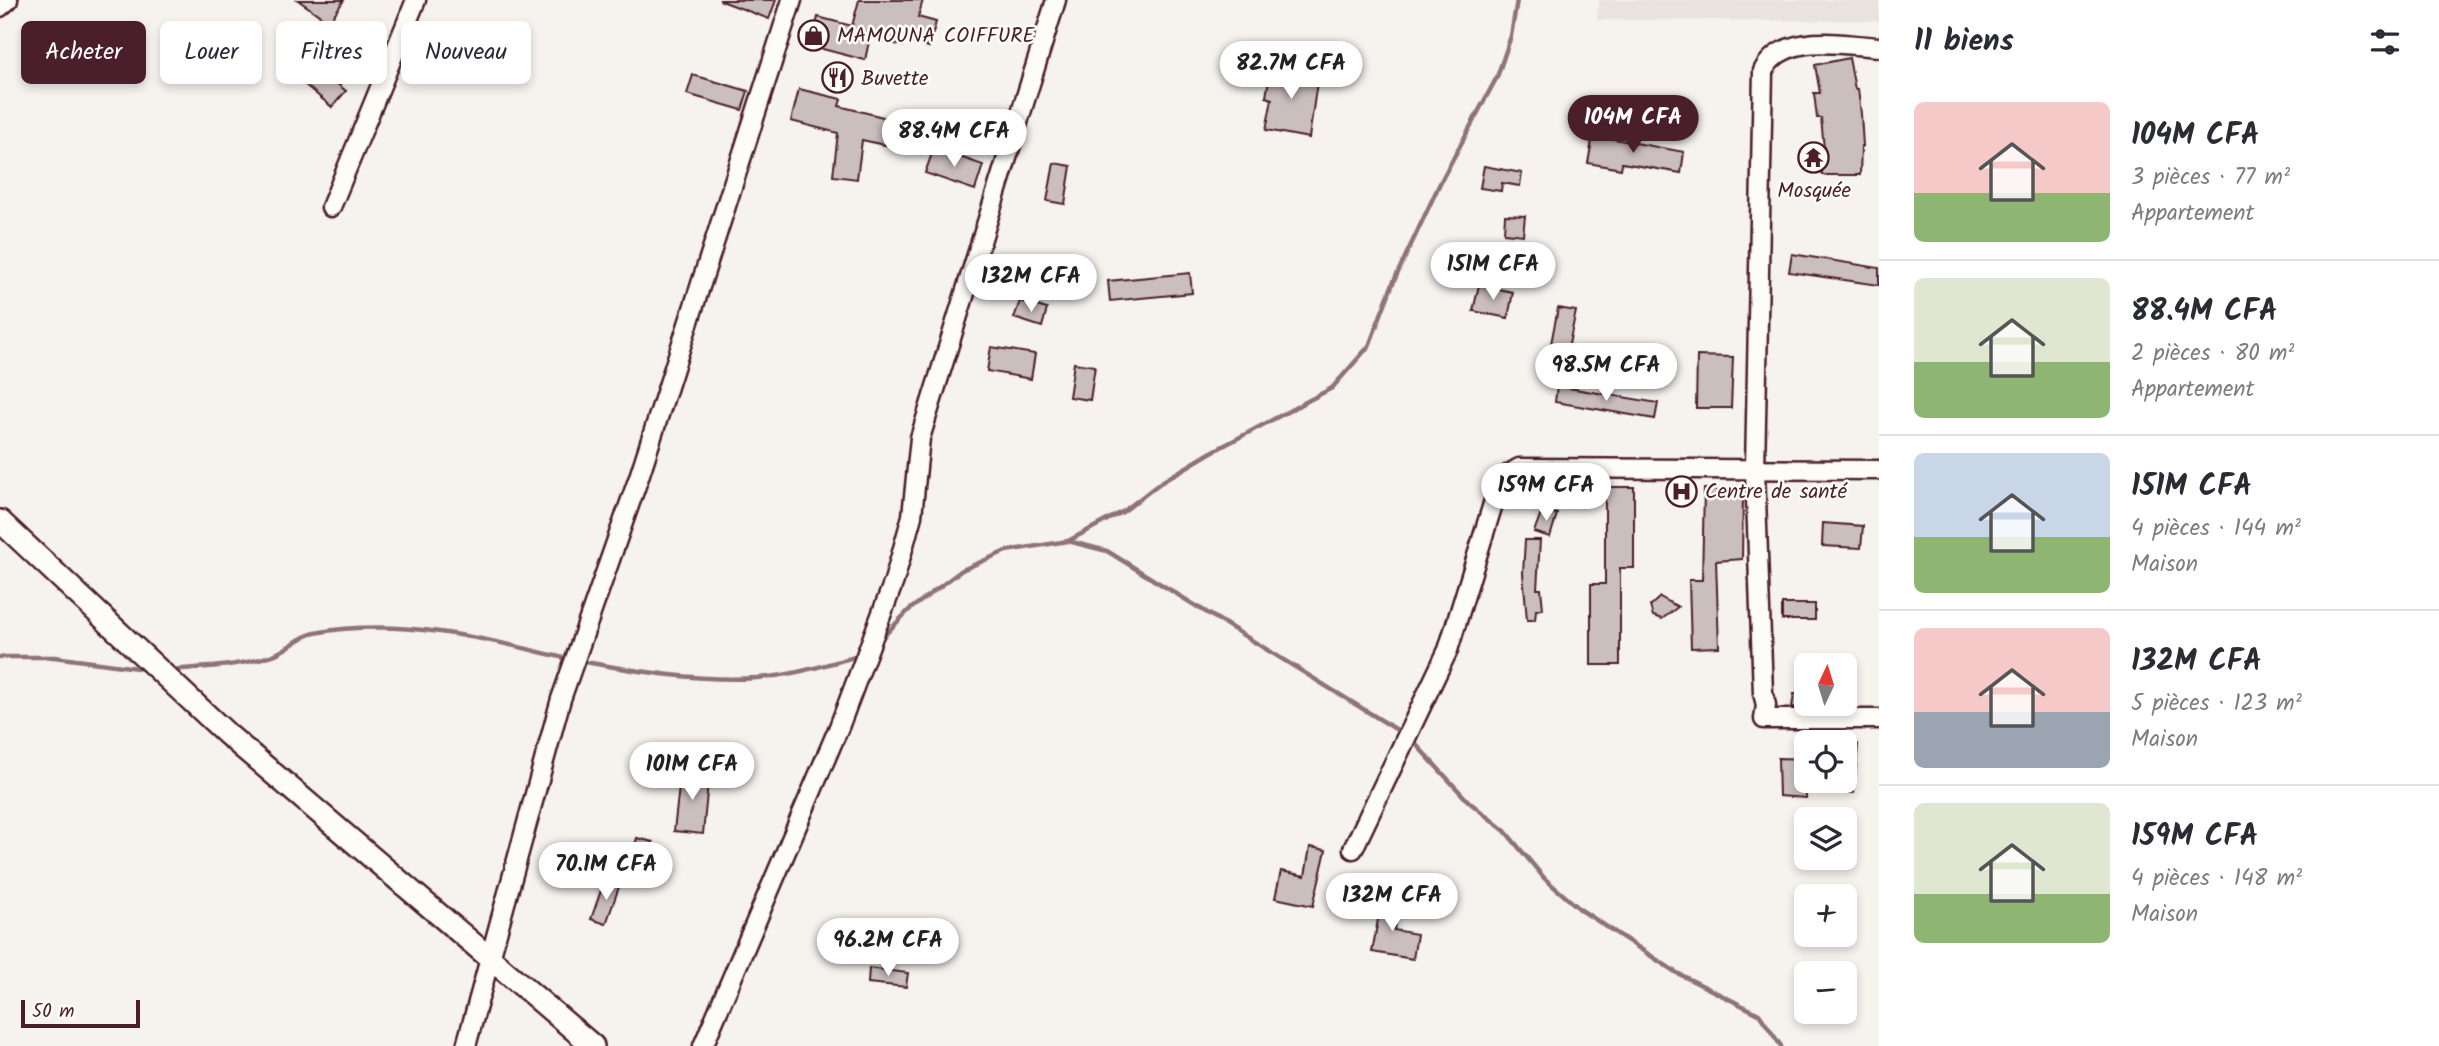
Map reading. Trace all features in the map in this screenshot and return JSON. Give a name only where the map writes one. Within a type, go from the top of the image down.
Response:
[{"type":"street","points":[[0,7],[8,0]]},
{"type":"street","points":[[331,207],[416,0]]},
{"type":"street","points":[[466,1046],[561,699],[639,477],[792,0]]},
{"type":"street","points":[[703,1046],[834,739],[894,581],[912,516],[915,464],[920,438],[1056,0]]},
{"type":"street","points":[[1879,47],[1804,44],[1779,53],[1763,71],[1755,470],[1763,693],[1766,705],[1764,719],[1879,719]]},
{"type":"street","points":[[1353,849],[1448,650],[1497,491],[1509,474],[1519,468],[1879,470]]},
{"type":"street","points":[[0,521],[227,734],[492,957],[593,1046]]},
{"type":"shaded area","points":[[1599,0],[1879,0],[1879,21],[1597,20]]},
{"type":"building","points":[[298,0],[344,0],[328,21]]},
{"type":"building","points":[[719,0],[776,0],[769,19]]},
{"type":"building","points":[[859,0],[923,0],[918,17],[936,22],[929,47],[904,41],[903,46],[870,37],[865,60],[811,46],[818,17],[852,26]]},
{"type":"building","points":[[1849,58],[1855,89],[1858,89],[1861,114],[1863,146],[1860,175],[1822,175],[1822,159],[1825,159],[1821,118],[1817,118],[1814,93],[1820,93],[1815,65]]},
{"type":"building","points":[[1271,66],[1318,75],[1309,138],[1266,130],[1272,99],[1266,97]]},
{"type":"building","points":[[693,75],[748,91],[742,110],[687,94]]},
{"type":"building","points":[[304,84],[337,84],[346,91],[332,107]]},
{"type":"building","points":[[799,89],[841,99],[839,106],[891,119],[885,145],[862,140],[857,179],[833,176],[838,133],[791,121]]},
{"type":"building","points":[[1593,135],[1684,152],[1681,173],[1622,163],[1621,169],[1588,163]]},
{"type":"building","points":[[934,148],[983,165],[975,190],[925,173]]},
{"type":"building","points":[[1054,163],[1071,166],[1065,204],[1047,201]]},
{"type":"building","points":[[1484,166],[1522,173],[1520,186],[1502,183],[1501,191],[1480,188]]},
{"type":"building","points":[[1505,215],[1525,216],[1523,235],[1504,233]]},
{"type":"building","points":[[1792,254],[1879,268],[1879,285],[1789,272]]},
{"type":"building","points":[[1190,273],[1192,293],[1110,301],[1108,281]]},
{"type":"building","points":[[1479,285],[1513,292],[1508,318],[1473,311]]},
{"type":"building","points":[[1020,301],[1047,309],[1042,327],[1014,318]]},
{"type":"building","points":[[1558,308],[1576,311],[1561,382],[1544,379]]},
{"type":"building","points":[[991,347],[1035,354],[1031,379],[987,371]]},
{"type":"building","points":[[1697,356],[1733,357],[1731,408],[1696,408]]},
{"type":"building","points":[[1074,363],[1095,366],[1090,400],[1069,397]]},
{"type":"building","points":[[1557,386],[1658,403],[1655,419],[1555,402]]},
{"type":"building","points":[[1605,487],[1634,487],[1634,568],[1620,568],[1620,665],[1591,665],[1591,584],[1605,584]]},
{"type":"building","points":[[1704,489],[1735,490],[1735,494],[1743,495],[1742,559],[1716,561],[1719,647],[1691,648],[1689,580],[1702,580]]},
{"type":"building","points":[[1542,510],[1557,514],[1550,537],[1534,532]]},
{"type":"building","points":[[1823,523],[1863,526],[1861,548],[1822,546]]},
{"type":"building","points":[[1525,540],[1540,540],[1537,589],[1541,589],[1543,609],[1536,610],[1535,620],[1527,620],[1523,573]]},
{"type":"building","points":[[1660,597],[1678,607],[1662,619],[1653,616],[1650,606]]},
{"type":"building","points":[[1782,604],[1815,604],[1815,620],[1782,620]]},
{"type":"building","points":[[1778,758],[1794,759],[1794,793],[1806,793],[1806,798],[1779,796]]},
{"type":"building","points":[[681,769],[709,772],[703,834],[674,831]]},
{"type":"building","points":[[637,838],[653,842],[642,880],[626,876]]},
{"type":"building","points":[[1310,847],[1326,850],[1313,906],[1275,898],[1281,871],[1305,876]]},
{"type":"building","points":[[605,879],[620,884],[606,924],[591,919]]},
{"type":"building","points":[[1382,898],[1399,901],[1394,930],[1417,934],[1413,959],[1372,952]]},
{"type":"building","points":[[869,968],[908,973],[906,987],[868,983]]},
{"type":"waterway","points":[[1070,540],[1124,511],[1160,483],[1210,453],[1332,388],[1369,346],[1393,283],[1441,181],[1497,77],[1511,36],[1517,0]]},
{"type":"waterway","points":[[879,641],[909,610],[962,570],[1006,551],[1068,541],[1107,551],[1402,733]]},
{"type":"waterway","points":[[168,670],[221,666],[260,659],[278,653],[315,633],[380,628],[412,629],[476,638],[572,660]]},
{"type":"waterway","points":[[580,661],[668,675],[736,679],[783,675],[862,655]]},
{"type":"waterway","points":[[0,657],[54,657],[145,669]]},
{"type":"waterway","points":[[1410,738],[1469,802],[1505,831],[1545,879],[1581,910],[1677,973],[1759,1014],[1781,1046]]},
{"type":"place","name":"MAMOUNA COIFFURE","points":[[814,35]]},
{"type":"place","name":"Buvette","points":[[838,78]]},
{"type":"place","name":"Mosquée","points":[[1814,158]]},
{"type":"place","name":"Centre de santé","points":[[1682,491]]}]
